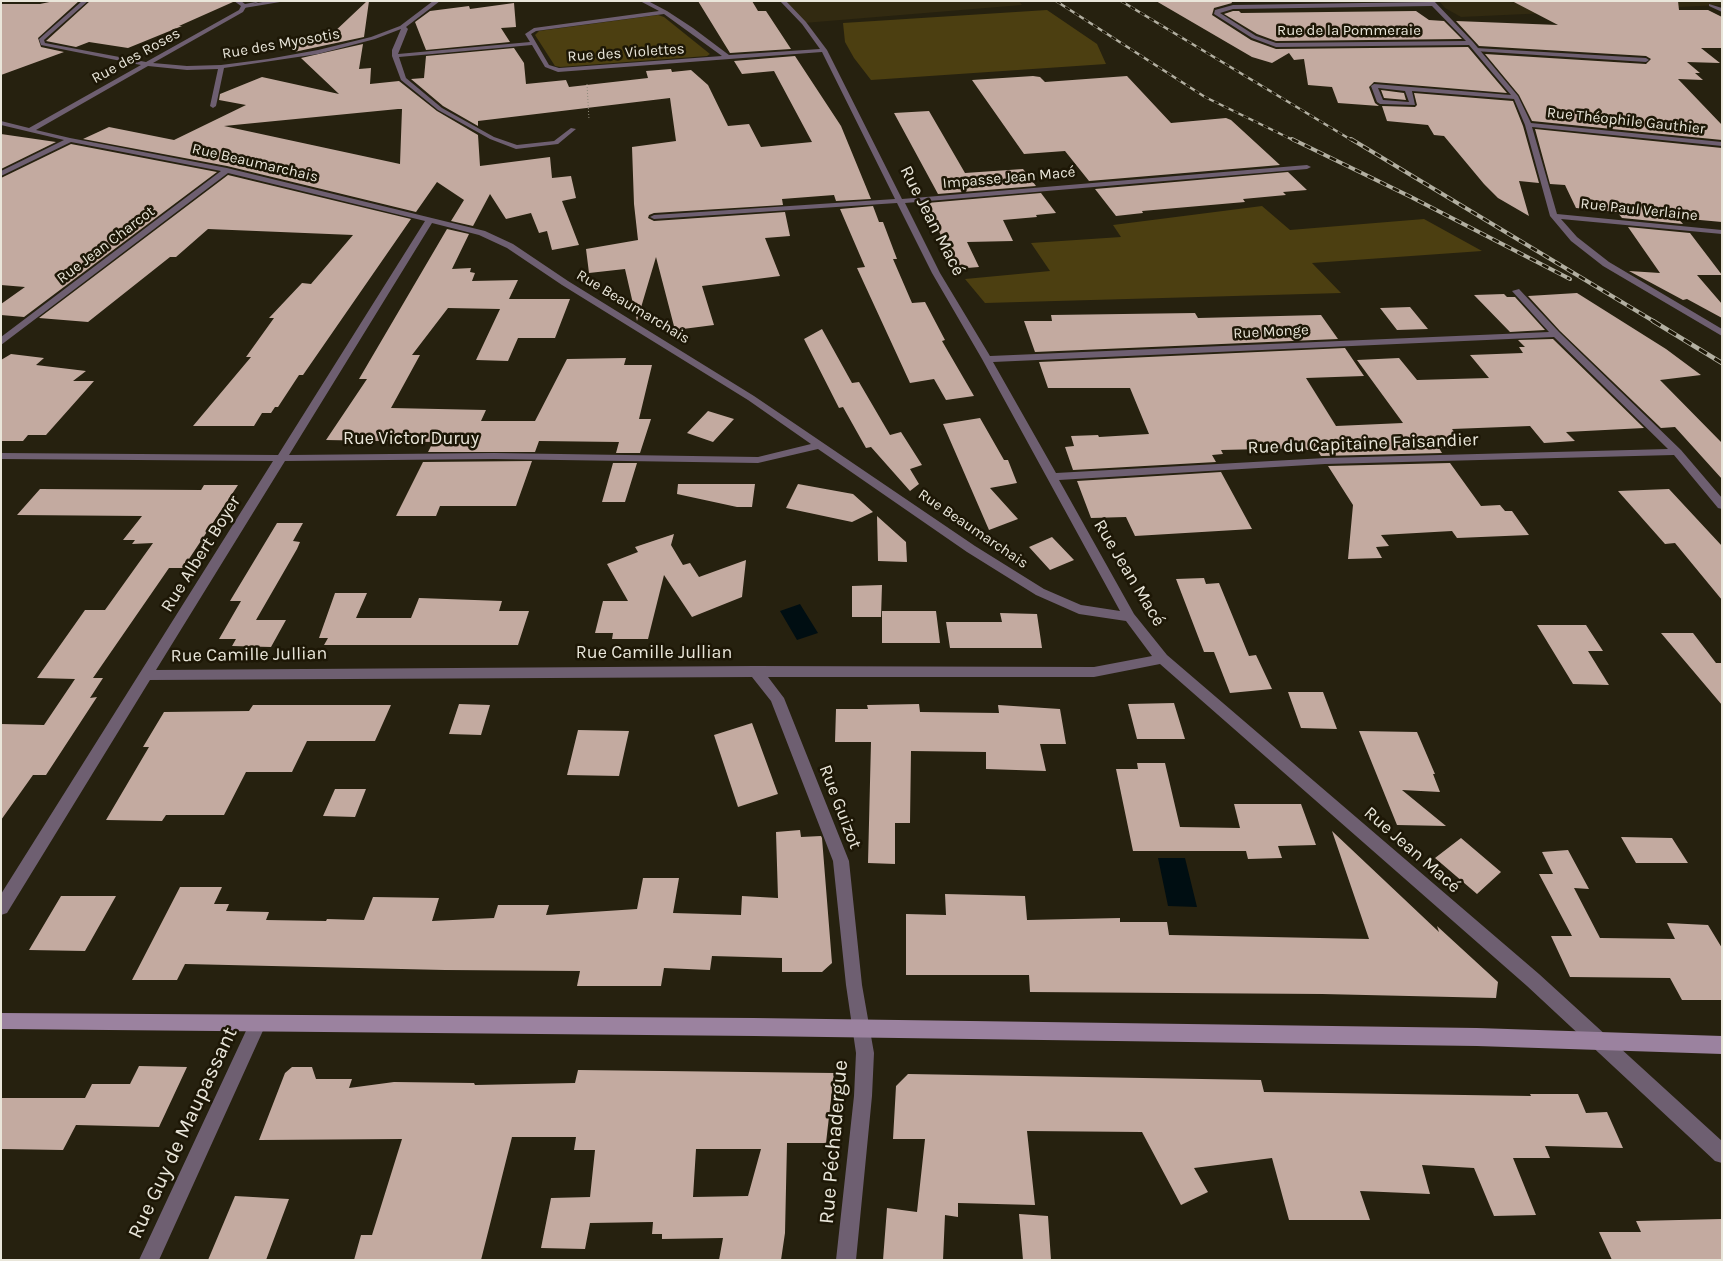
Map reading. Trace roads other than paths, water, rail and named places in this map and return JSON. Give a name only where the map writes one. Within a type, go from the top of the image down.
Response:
[{"type":"main road","points":[[1,1021],[861,1028],[1599,1040],[1722,1045]]},
{"type":"street","name":"Rue des Myosotis","points":[[85,1],[41,40],[44,44],[147,64],[186,68],[221,67],[268,61],[353,44],[388,34]]},
{"type":"street","points":[[237,1],[244,6],[283,1]]},
{"type":"street","points":[[244,6],[258,1]]},
{"type":"street","points":[[388,34],[402,27],[437,1]]},
{"type":"street","points":[[643,1],[666,12],[727,57]]},
{"type":"street","name":"Rue Jean Macé","points":[[783,1],[804,23],[824,50],[936,273],[987,359],[1130,617],[1162,659],[1533,980],[1722,1154]]},
{"type":"street","points":[[1433,3],[1516,96],[1528,125],[1554,216],[1574,239],[1606,264],[1722,333]]},
{"type":"street","name":"Rue de la Pommeraie","points":[[1433,3],[1233,8],[1217,11],[1217,14],[1254,37],[1276,45],[1470,43]]},
{"type":"street","name":"Rue des Roses","points":[[30,130],[241,11],[244,6]]},
{"type":"street","points":[[1711,6],[1722,10]]},
{"type":"street","name":"Rue des Violettes","points":[[666,12],[534,30],[528,34],[547,66],[558,70],[824,50]]},
{"type":"street","points":[[395,53],[405,29],[402,27]]},
{"type":"street","points":[[388,34],[402,36]]},
{"type":"street","points":[[353,44],[381,41],[388,43],[395,53],[403,79],[440,109],[492,138],[516,148],[556,143],[573,129]]},
{"type":"street","points":[[395,53],[533,43]]},
{"type":"street","points":[[1476,50],[1646,60]]},
{"type":"street","points":[[213,106],[221,67]]},
{"type":"street","points":[[1408,89],[1413,104],[1380,102],[1374,86],[1516,96]]},
{"type":"street","name":"Rue Beaumarchais","points":[[1,123],[70,140],[227,170],[482,233],[510,246],[565,283],[735,388],[971,549],[1040,592],[1079,610],[1130,617]]},
{"type":"street","name":"Rue Théophile Gauthier","points":[[1528,125],[1722,144]]},
{"type":"street","points":[[1,174],[70,140]]},
{"type":"street","name":"Impasse Jean Macé","points":[[654,217],[900,201],[1307,167]]},
{"type":"street","name":"Rue Jean Charcot","points":[[1,342],[227,170]]},
{"type":"street","name":"Rue Paul Verlaine","points":[[1554,216],[1722,232]]},
{"type":"street","name":"Rue Albert Boyer","points":[[1,908],[430,219]]},
{"type":"street","points":[[1516,291],[1556,334],[1677,452],[1722,505]]},
{"type":"street","name":"Rue Monge","points":[[987,359],[1556,334]]},
{"type":"street","name":"Rue Victor Duruy","points":[[1,456],[282,458],[494,456],[758,460],[820,445]]},
{"type":"street","name":"Rue du Capitaine Faisandier","points":[[1051,477],[1326,461],[1677,452]]},
{"type":"street","name":"Rue Camille Jullian","points":[[146,675],[755,671],[1094,672],[1162,659]]},
{"type":"street","name":"Rue Guizot","points":[[755,671],[777,698],[841,861],[854,984],[861,1028]]},
{"type":"street","name":"Rue Guy de Maupassant","points":[[149,1260],[258,1024]]},
{"type":"street","name":"Rue Péchadergue","points":[[846,1260],[863,1096],[865,1053],[861,1028]]},
{"type":"railway","points":[[1056,1],[1205,97],[1295,141]]},
{"type":"railway","points":[[1121,1],[1353,141]]},
{"type":"railway","points":[[1292,139],[1411,197],[1570,279]]},
{"type":"railway","points":[[1351,139],[1655,322]]},
{"type":"railway","points":[[1653,321],[1722,363]]}]
